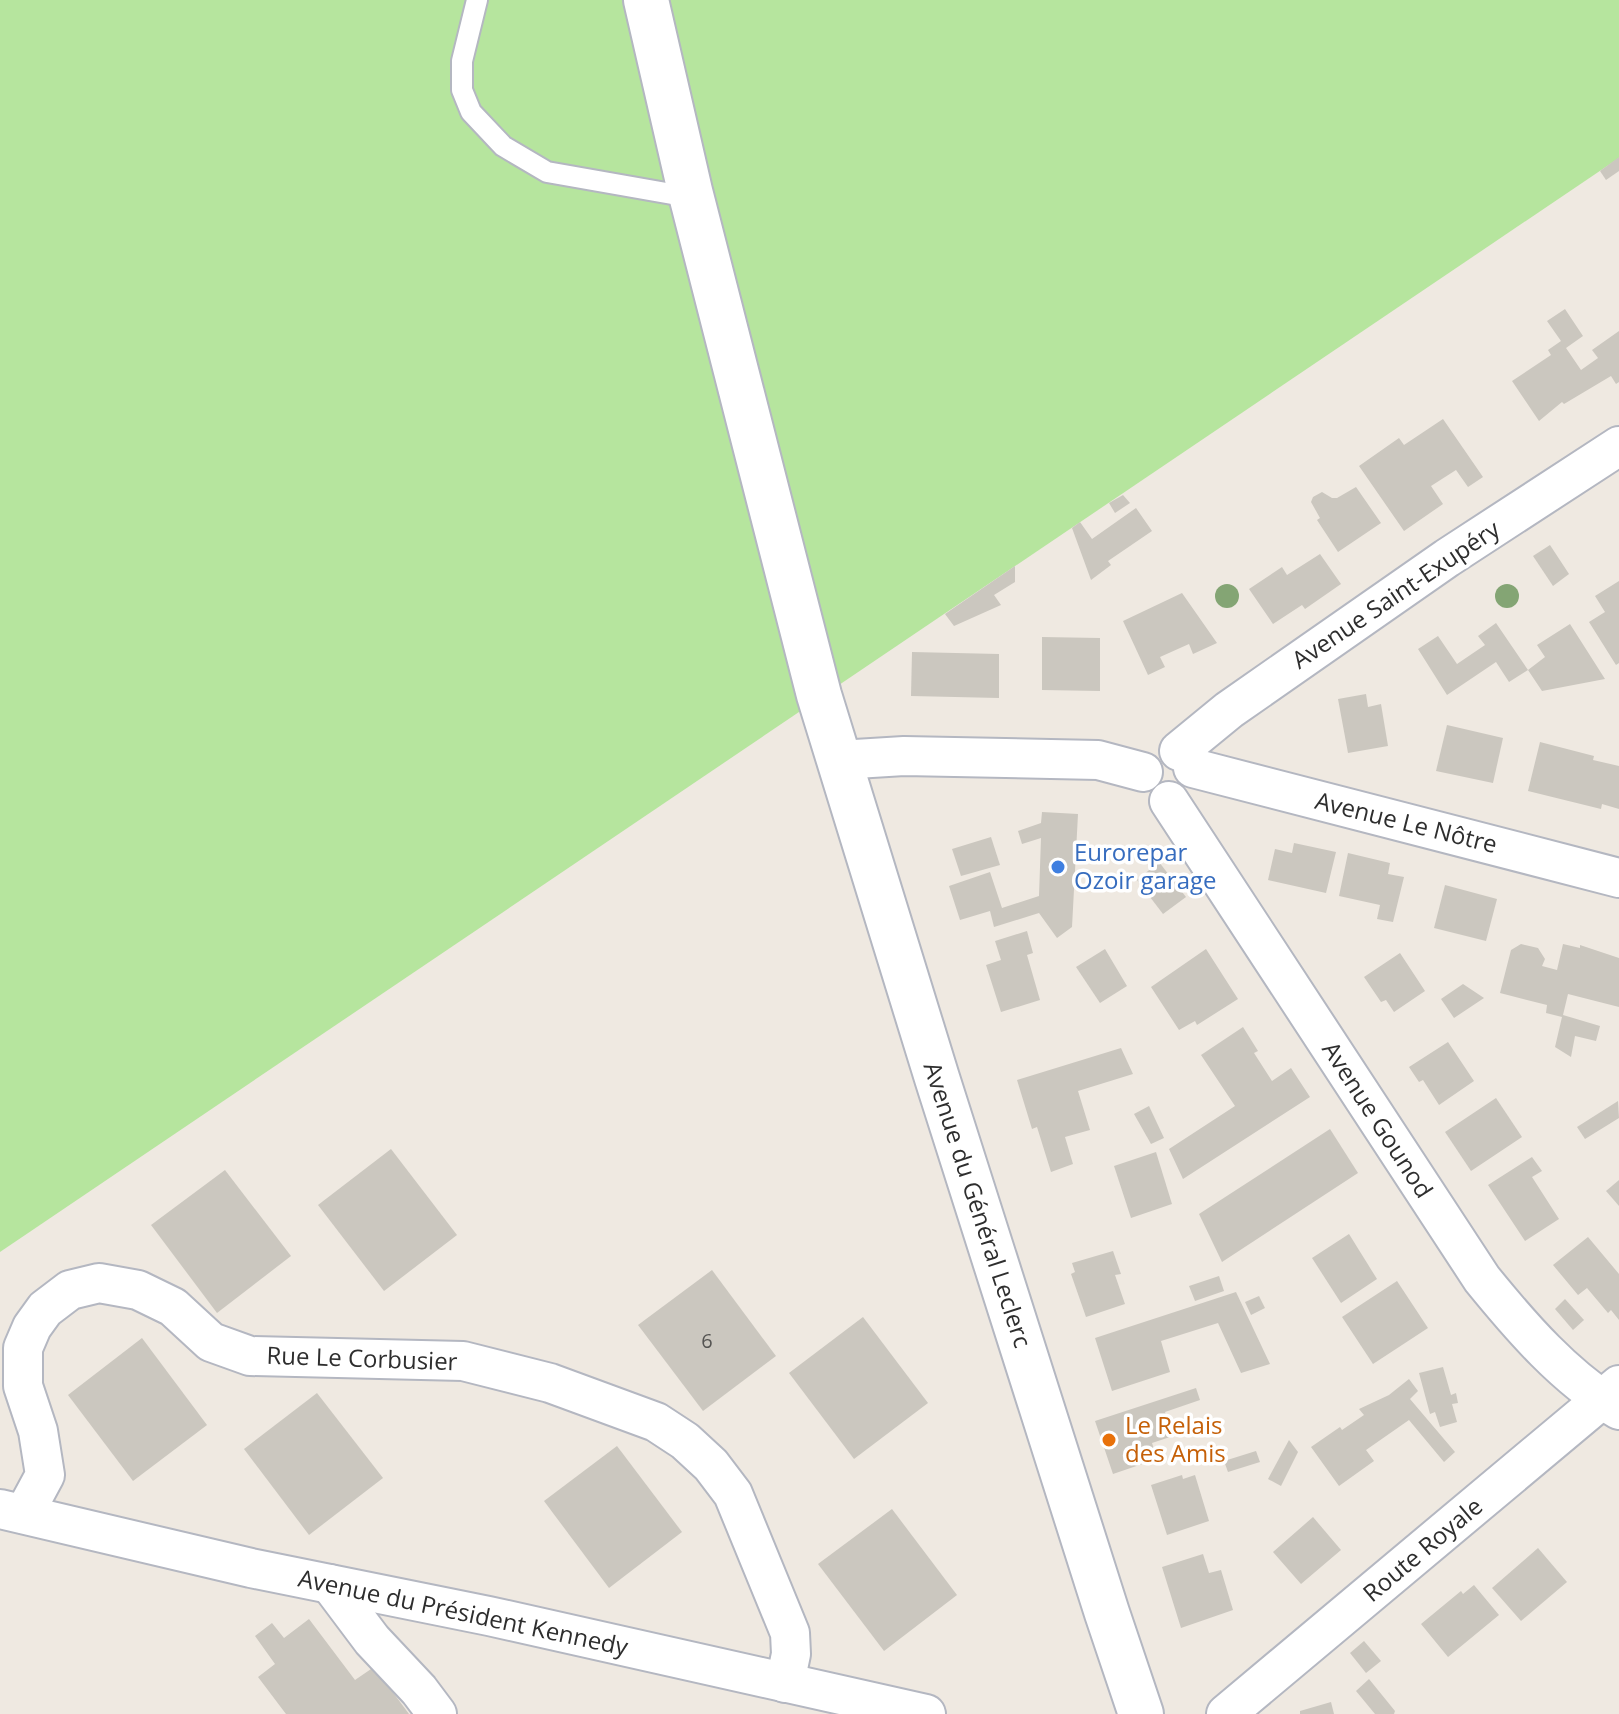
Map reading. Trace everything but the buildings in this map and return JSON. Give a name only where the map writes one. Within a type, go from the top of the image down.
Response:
[{"type":"street","name":"Avenue du Général Leclerc","points":[[646,0],[690,191],[819,695],[1141,1714]]},
{"type":"street","name":"Avenue Saint-Exupéry","points":[[1186,760],[1254,692],[1447,558],[1619,446]]},
{"type":"street","points":[[1163,750],[1186,760],[1193,784],[1177,800],[1169,801],[1146,789],[1143,772],[1155,753],[1163,750]]},
{"type":"street","points":[[839,760],[904,756],[1098,760],[1143,772]]},
{"type":"street","name":"Avenue Le Nôtre","points":[[1186,760],[1619,878]]},
{"type":"street","name":"Avenue Gounod","points":[[1169,801],[1482,1279],[1537,1342],[1613,1398]]},
{"type":"street","name":"Rue Le Corbusier","points":[[12,1512],[45,1475],[38,1431],[23,1386],[23,1348],[32,1327],[45,1309],[70,1290],[99,1283],[138,1290],[173,1307],[211,1342],[250,1356],[463,1361],[550,1383],[656,1422],[685,1441],[711,1465],[733,1494],[790,1633],[791,1654],[785,1683]]},
{"type":"street","name":"Route Royale","points":[[1226,1714],[1613,1398]]},
{"type":"street","name":"Avenue du Président Kennedy","points":[[12,1512],[926,1714]]},
{"type":"street","points":[[330,1584],[372,1640],[437,1714]]},
{"type":"street","points":[[1155,1714],[1162,1714]]},
{"type":"lane","points":[[477,0],[462,61],[462,90],[471,112],[503,146],[547,172],[672,194],[690,191]]},
{"type":"green space","points":[[0,0],[1619,0],[1619,158],[0,1252]]},
{"type":"place","name":"Eurorepar Ozoir garage","points":[[1058,867]]},
{"type":"place","name":"Le Relais des Amis","points":[[1109,1440]]}]
